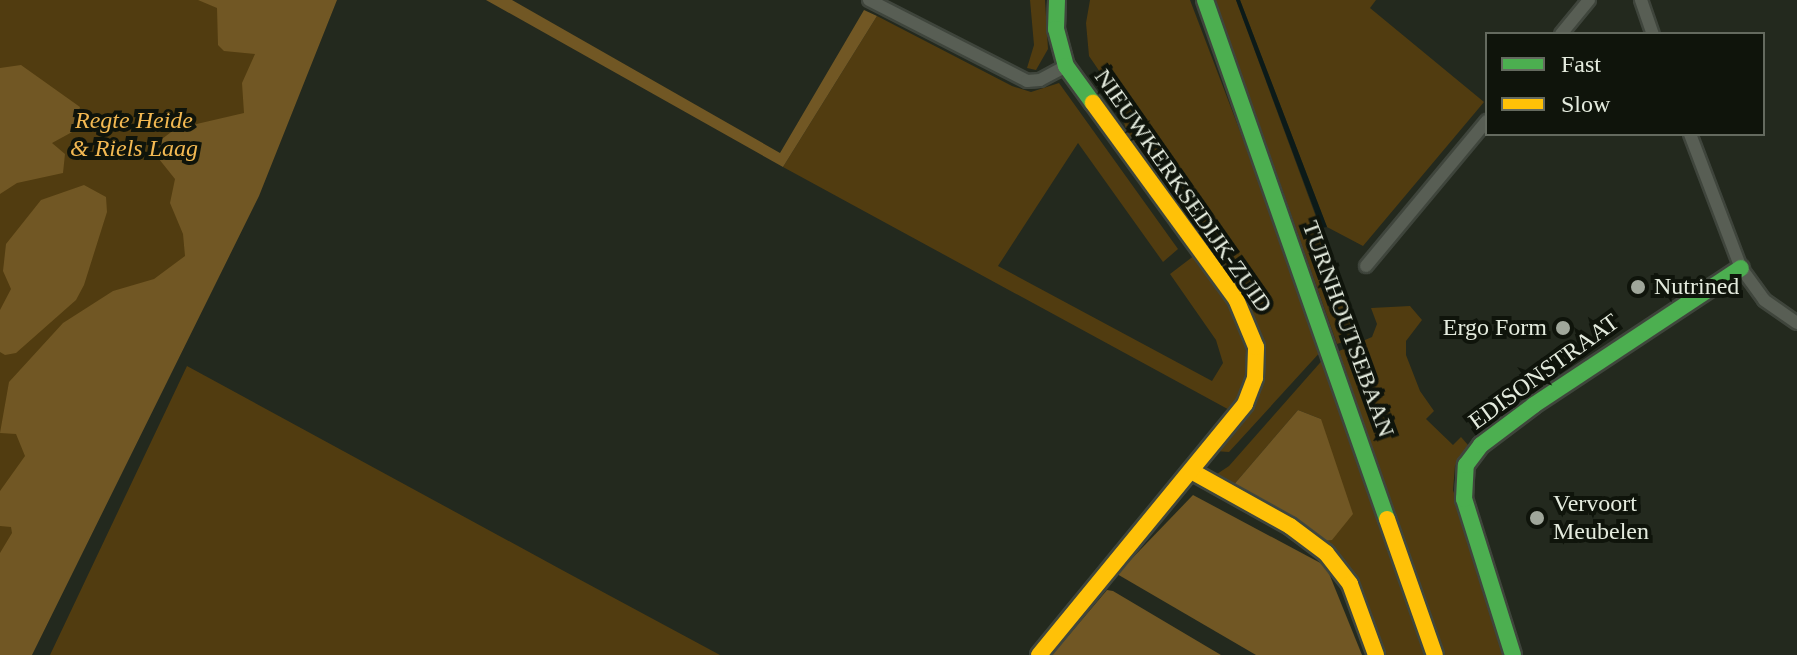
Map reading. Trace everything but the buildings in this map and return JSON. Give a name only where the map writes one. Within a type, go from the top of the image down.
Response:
[{"type":"street","points":[[869,0],[1027,81],[1040,80],[1066,66],[1056,29],[1057,0]]},
{"type":"street","name":"TURNHOUTSEBAAN","points":[[1199,0],[1211,21]]},
{"type":"street","name":"TURNHOUTSEBAAN","points":[[1205,0],[1331,349],[1435,655]]},
{"type":"street","points":[[1563,32],[1589,0]]},
{"type":"street","points":[[1641,0],[1652,32]]},
{"type":"street","name":"NIEUWKERKSEDIJK-ZUID","points":[[1039,655],[1193,472],[1245,404],[1255,378],[1254,335],[1236,299],[1066,66]]},
{"type":"street","points":[[1366,266],[1485,123]]},
{"type":"street","points":[[1691,136],[1741,268],[1764,300],[1797,323]]},
{"type":"street","name":"EDISONSTRAAT","points":[[1513,655],[1464,499],[1466,465],[1481,445],[1534,405],[1741,268]]},
{"type":"street","points":[[1193,472],[1290,526],[1326,553],[1350,584],[1376,655]]},
{"type":"green space","name":"Regte Heide & Riels Laag","points":[[0,0],[332,0],[27,655],[0,655]]},
{"type":"green space","points":[[1030,0],[1045,0],[1048,49],[1036,70],[1027,68],[1034,45]]},
{"type":"green space","points":[[1090,0],[1190,0],[1323,349],[1229,452],[1215,451],[1243,417],[1259,330],[1247,304],[1131,145],[1115,94],[1089,56],[1086,23]]},
{"type":"green space","points":[[1215,0],[1236,0],[1360,336],[1337,344]]},
{"type":"green space","points":[[1240,0],[1376,0],[1370,8],[1484,102],[1363,246],[1327,227]]},
{"type":"green space","points":[[877,16],[1012,86],[1031,92],[1059,83],[1178,249],[1163,262],[1078,143],[998,266],[1212,381],[1223,363],[1216,340],[1170,274],[1195,255],[1246,330],[1247,385],[1235,413],[783,167]]},
{"type":"green space","points":[[1410,306],[1422,320],[1406,341],[1406,355],[1420,391],[1434,411],[1426,419],[1453,445],[1461,437],[1468,445],[1455,466],[1453,490],[1506,655],[1443,655],[1339,351],[1372,337],[1377,324],[1371,308]]},
{"type":"green space","points":[[1326,356],[1427,655],[1381,655],[1322,541],[1321,419],[1298,410],[1231,488],[1211,478],[1229,466]]},
{"type":"green space","points":[[187,366],[562,570],[720,655],[50,655]]},
{"type":"shaded area","points":[[198,0],[337,0],[259,196],[32,655],[0,655],[0,553],[12,533],[11,527],[0,526],[0,491],[25,456],[16,434],[0,433],[9,382],[63,323],[113,291],[154,279],[185,256],[183,234],[170,203],[175,179],[159,159],[162,139],[175,129],[244,113],[242,83],[255,54],[224,51],[218,45],[217,8]]},
{"type":"shaded area","points":[[486,0],[512,0],[780,153],[864,10],[877,16],[783,167]]},
{"type":"shaded area","points":[[1236,0],[1240,0],[1327,227],[1321,228]]},
{"type":"shaded area","points":[[21,65],[80,107],[74,131],[52,143],[65,154],[63,173],[17,183],[0,194],[0,68]]},
{"type":"shaded area","points":[[84,185],[106,197],[107,212],[84,285],[76,300],[16,353],[5,355],[0,352],[0,310],[11,289],[3,271],[6,244],[41,200]]},
{"type":"shaded area","points":[[1298,410],[1321,419],[1353,514],[1332,540],[1322,541],[1231,488]]},
{"type":"shaded area","points":[[1193,495],[1326,566],[1362,655],[1256,655],[1117,574]]},
{"type":"shaded area","points":[[1107,590],[1113,591],[1221,655],[1052,655]]},
{"type":"traffic: fast","points":[[1057,0],[1056,29],[1066,66],[1093,103]]},
{"type":"traffic: fast","points":[[1205,0],[1387,519]]},
{"type":"traffic: fast","points":[[1513,655],[1464,499],[1466,465],[1481,445],[1534,405],[1741,268]]},
{"type":"traffic: slow","points":[[1039,655],[1245,404],[1255,378],[1256,347],[1236,299],[1093,103]]},
{"type":"traffic: slow","points":[[1193,472],[1290,526],[1326,553],[1350,584],[1376,655]]},
{"type":"traffic: slow","points":[[1387,519],[1435,655]]},
{"type":"place","name":"Nutrined","points":[[1638,287]]},
{"type":"place","name":"Ergo Form","points":[[1563,328]]},
{"type":"place","name":"Vervoort Meubelen","points":[[1537,518]]}]
